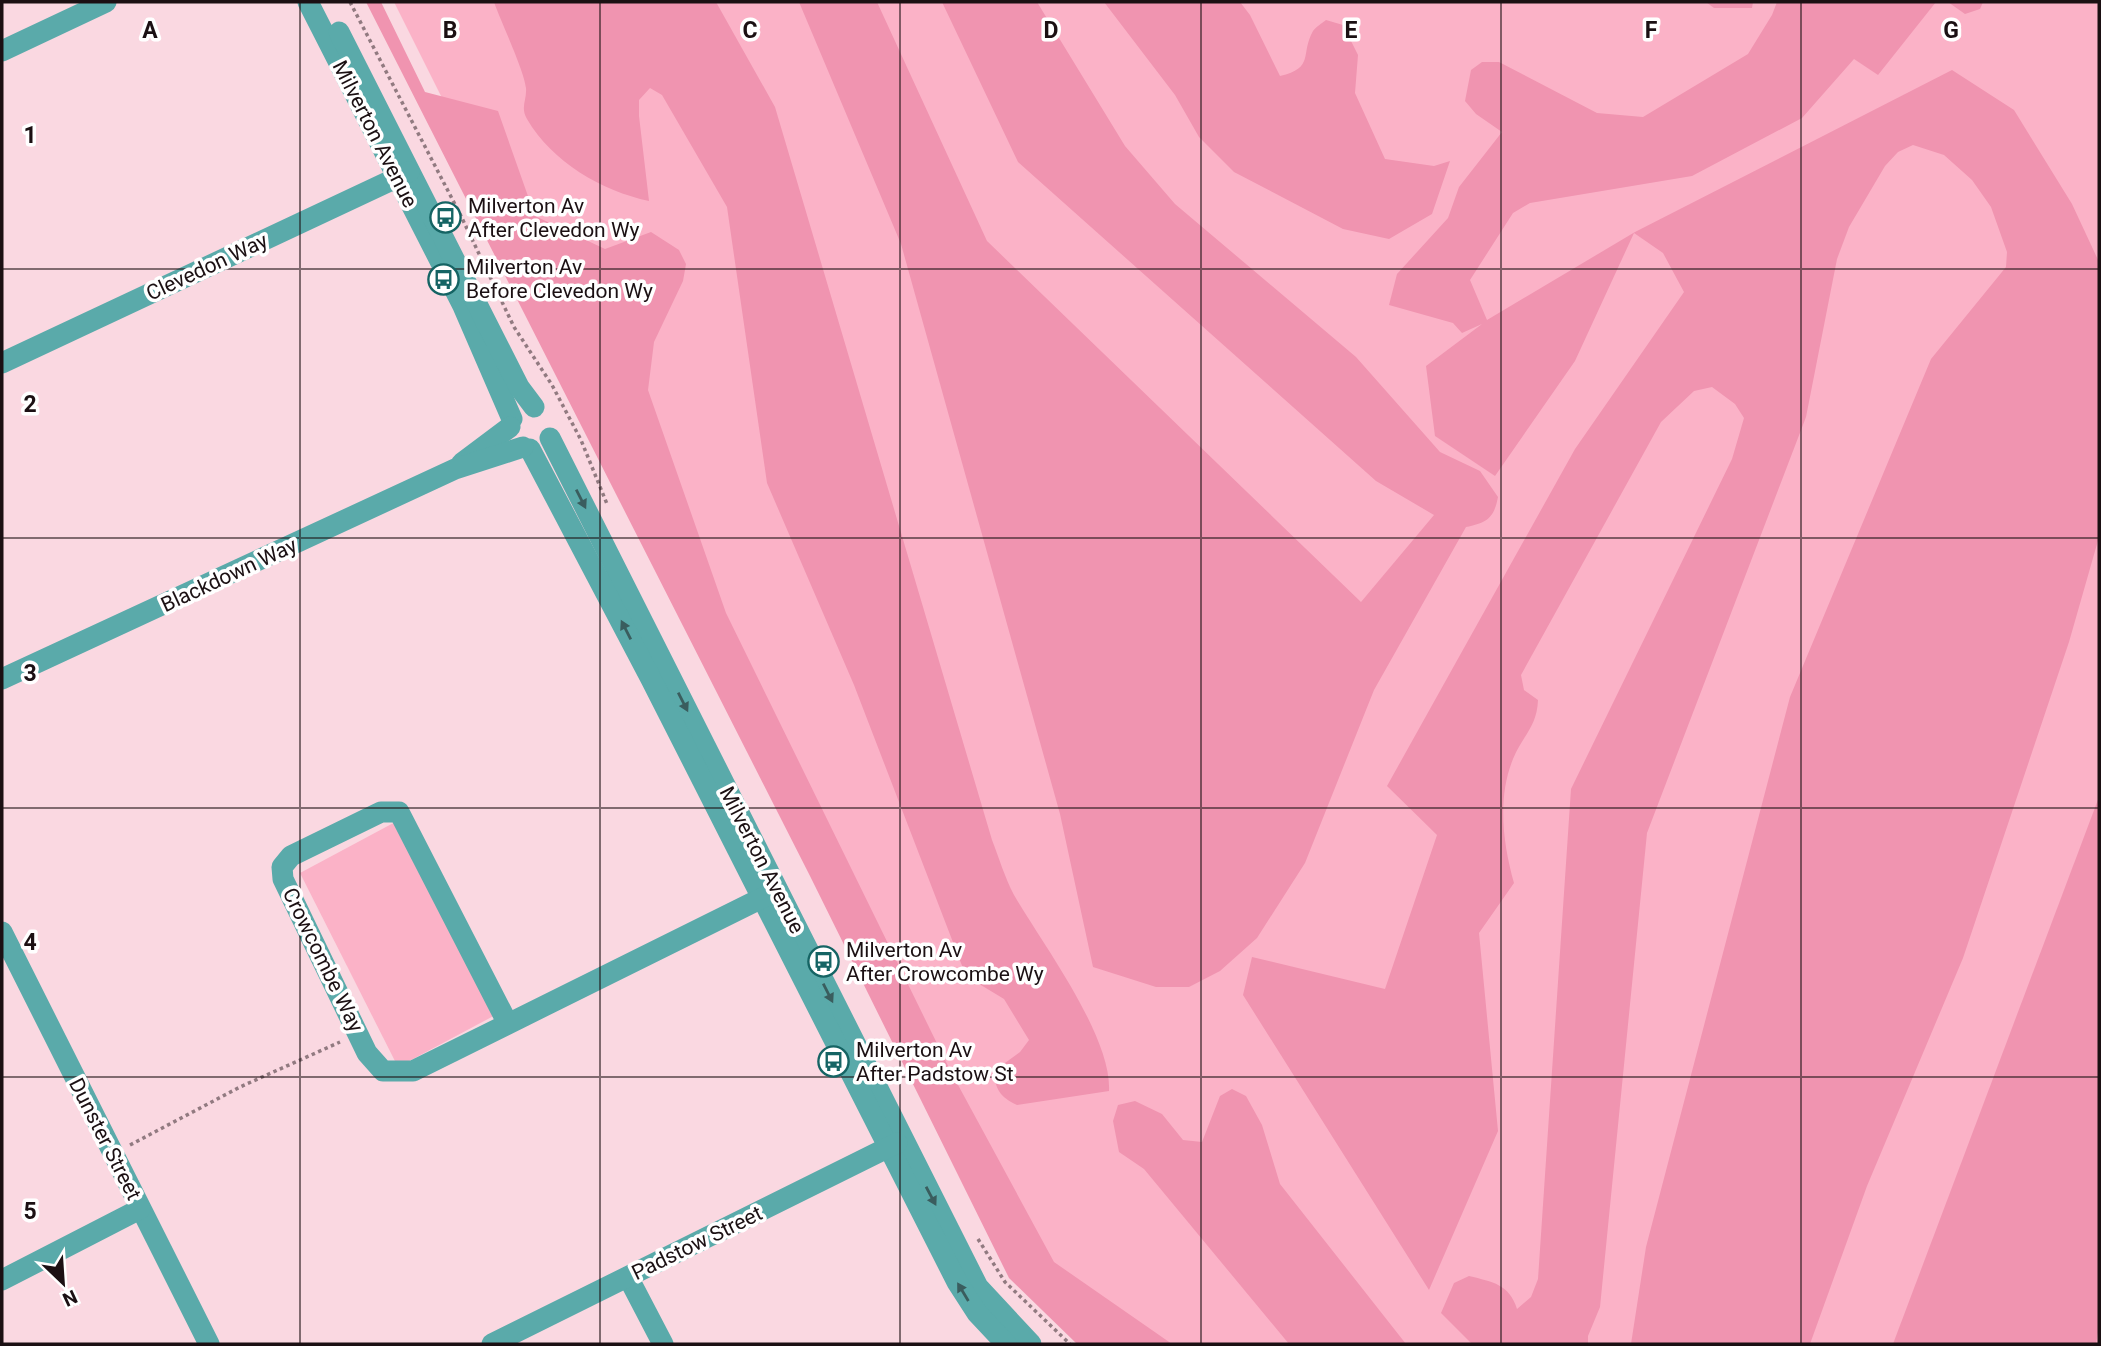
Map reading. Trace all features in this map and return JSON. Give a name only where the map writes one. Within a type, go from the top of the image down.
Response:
[{"type":"street","points":[[2,51],[106,2]]},
{"type":"street","name":"Milverton Avenue","points":[[308,2],[519,387],[534,407]]},
{"type":"street","name":"Milverton Avenue","points":[[324,2],[463,306],[511,423]]},
{"type":"street","name":"Clevedon Way","points":[[2,363],[404,174]]},
{"type":"street","points":[[534,407],[548,415],[552,422],[550,438],[545,444],[527,448],[512,436],[511,423],[518,412],[534,407]]},
{"type":"street","name":"Blackdown Way","points":[[455,469],[511,423]]},
{"type":"street","name":"Milverton Avenue","points":[[550,438],[769,895],[894,1145],[965,1297],[1006,1344]]},
{"type":"street","name":"Milverton Avenue","points":[[527,448],[769,895]]},
{"type":"street","name":"Blackdown Way","points":[[2,679],[455,469],[527,448]]},
{"type":"street","name":"Crowcombe Way","points":[[508,1024],[399,812],[389,810],[290,856],[282,867],[284,879],[368,1053],[383,1072],[413,1071],[769,895]]},
{"type":"street","name":"Dunster Street","points":[[2,932],[209,1344]]},
{"type":"street","name":"Milverton Avenue","points":[[894,1145],[978,1287],[1031,1344]]},
{"type":"street","name":"Padstow Street","points":[[492,1344],[894,1145]]},
{"type":"street","points":[[2,1280],[140,1209]]},
{"type":"street","points":[[628,1277],[663,1344]]},
{"type":"path","points":[[113,1154],[240,1087],[359,1034]]},
{"type":"shaded area","points":[[366,2],[381,2],[425,92],[498,111],[535,216],[605,249],[651,232],[679,250],[686,264],[683,281],[654,342],[648,390],[726,613],[951,1072],[1054,1262],[1172,1344],[1077,1344],[1009,1278],[810,876]]},
{"type":"shaded area","points":[[394,2],[2099,2],[2099,1344],[1105,1344],[1027,1268]]},
{"type":"shaded area","points":[[494,2],[716,2],[775,107],[992,840],[1014,895],[1088,1017],[1107,1069],[1109,1091],[1017,1105],[1006,1099],[997,1088],[994,1071],[1020,1052],[1029,1040],[1004,999],[966,976],[854,685],[767,483],[727,207],[662,95],[650,88],[639,100],[649,201],[596,182],[550,149],[525,115],[524,80]]},
{"type":"shaded area","points":[[799,2],[877,2],[987,241],[1361,602],[1434,515],[1376,481],[1018,162],[942,2],[1037,2],[1125,146],[1175,204],[1356,357],[1440,452],[1480,471],[1498,497],[1492,515],[1479,524],[1466,527],[1374,690],[1305,863],[1257,938],[1220,971],[1189,987],[1156,987],[1093,967],[1060,814],[901,244]]},
{"type":"shaded area","points":[[1104,2],[1240,2],[1250,15],[1280,76],[1291,73],[1302,64],[1309,39],[1319,25],[1326,20],[1343,25],[1358,55],[1355,93],[1385,159],[1434,166],[1450,161],[1432,214],[1389,239],[1343,229],[1234,172],[1199,137],[1175,95]]},
{"type":"shaded area","points":[[1706,2],[1753,2],[1752,8],[1714,8]]},
{"type":"shaded area","points":[[1777,2],[1936,2],[1878,75],[1854,59],[1802,118],[1692,176],[1530,203],[1513,213],[1470,280],[1487,320],[1635,232],[1952,70],[2014,110],[2072,204],[2099,262],[2099,537],[2069,642],[1963,958],[1867,1186],[1810,1344],[1631,1344],[1646,1247],[1790,697],[1931,359],[2006,267],[2007,252],[1991,207],[1972,180],[1944,155],[1913,145],[1898,152],[1885,166],[1849,227],[1837,259],[1806,417],[1647,833],[1600,1307],[1588,1336],[1588,1344],[1472,1344],[1441,1313],[1454,1283],[1469,1276],[1493,1282],[1510,1294],[1517,1309],[1531,1297],[1538,1279],[1571,789],[1732,459],[1744,418],[1735,404],[1712,387],[1694,391],[1661,422],[1521,675],[1524,690],[1538,700],[1535,717],[1513,759],[1505,789],[1503,821],[1514,883],[1479,933],[1498,1131],[1429,1290],[1243,995],[1252,957],[1385,989],[1437,835],[1387,786],[1575,449],[1684,292],[1663,253],[1634,233],[1575,361],[1495,476],[1435,436],[1426,366],[1482,324],[1462,333],[1453,323],[1389,305],[1397,274],[1448,218],[1459,187],[1502,132],[1476,114],[1465,101],[1471,70],[1482,62],[1499,62],[1597,113],[1643,117],[1748,54]]},
{"type":"shaded area","points":[[1948,2],[1983,2],[1980,9],[1965,14]]},
{"type":"shaded area","points":[[2099,797],[2099,1327],[2096,1344],[1893,1344]]},
{"type":"shaded area","points":[[399,820],[501,1012],[398,1067],[300,873]]},
{"type":"shaded area","points":[[1232,1089],[1246,1096],[1262,1125],[1280,1184],[1406,1344],[1289,1344],[1144,1169],[1119,1152],[1113,1121],[1118,1105],[1135,1101],[1162,1114],[1183,1140],[1202,1142],[1220,1096]]},
{"type":"place","name":"Milverton Av After Clevedon Wy","points":[[445,218]]},
{"type":"place","name":"Milverton Av Before Clevedon Wy","points":[[443,279]]},
{"type":"place","name":"Milverton Av After Crowcombe Wy","points":[[823,962]]},
{"type":"place","name":"Milverton Av After Padstow St","points":[[833,1062]]}]
